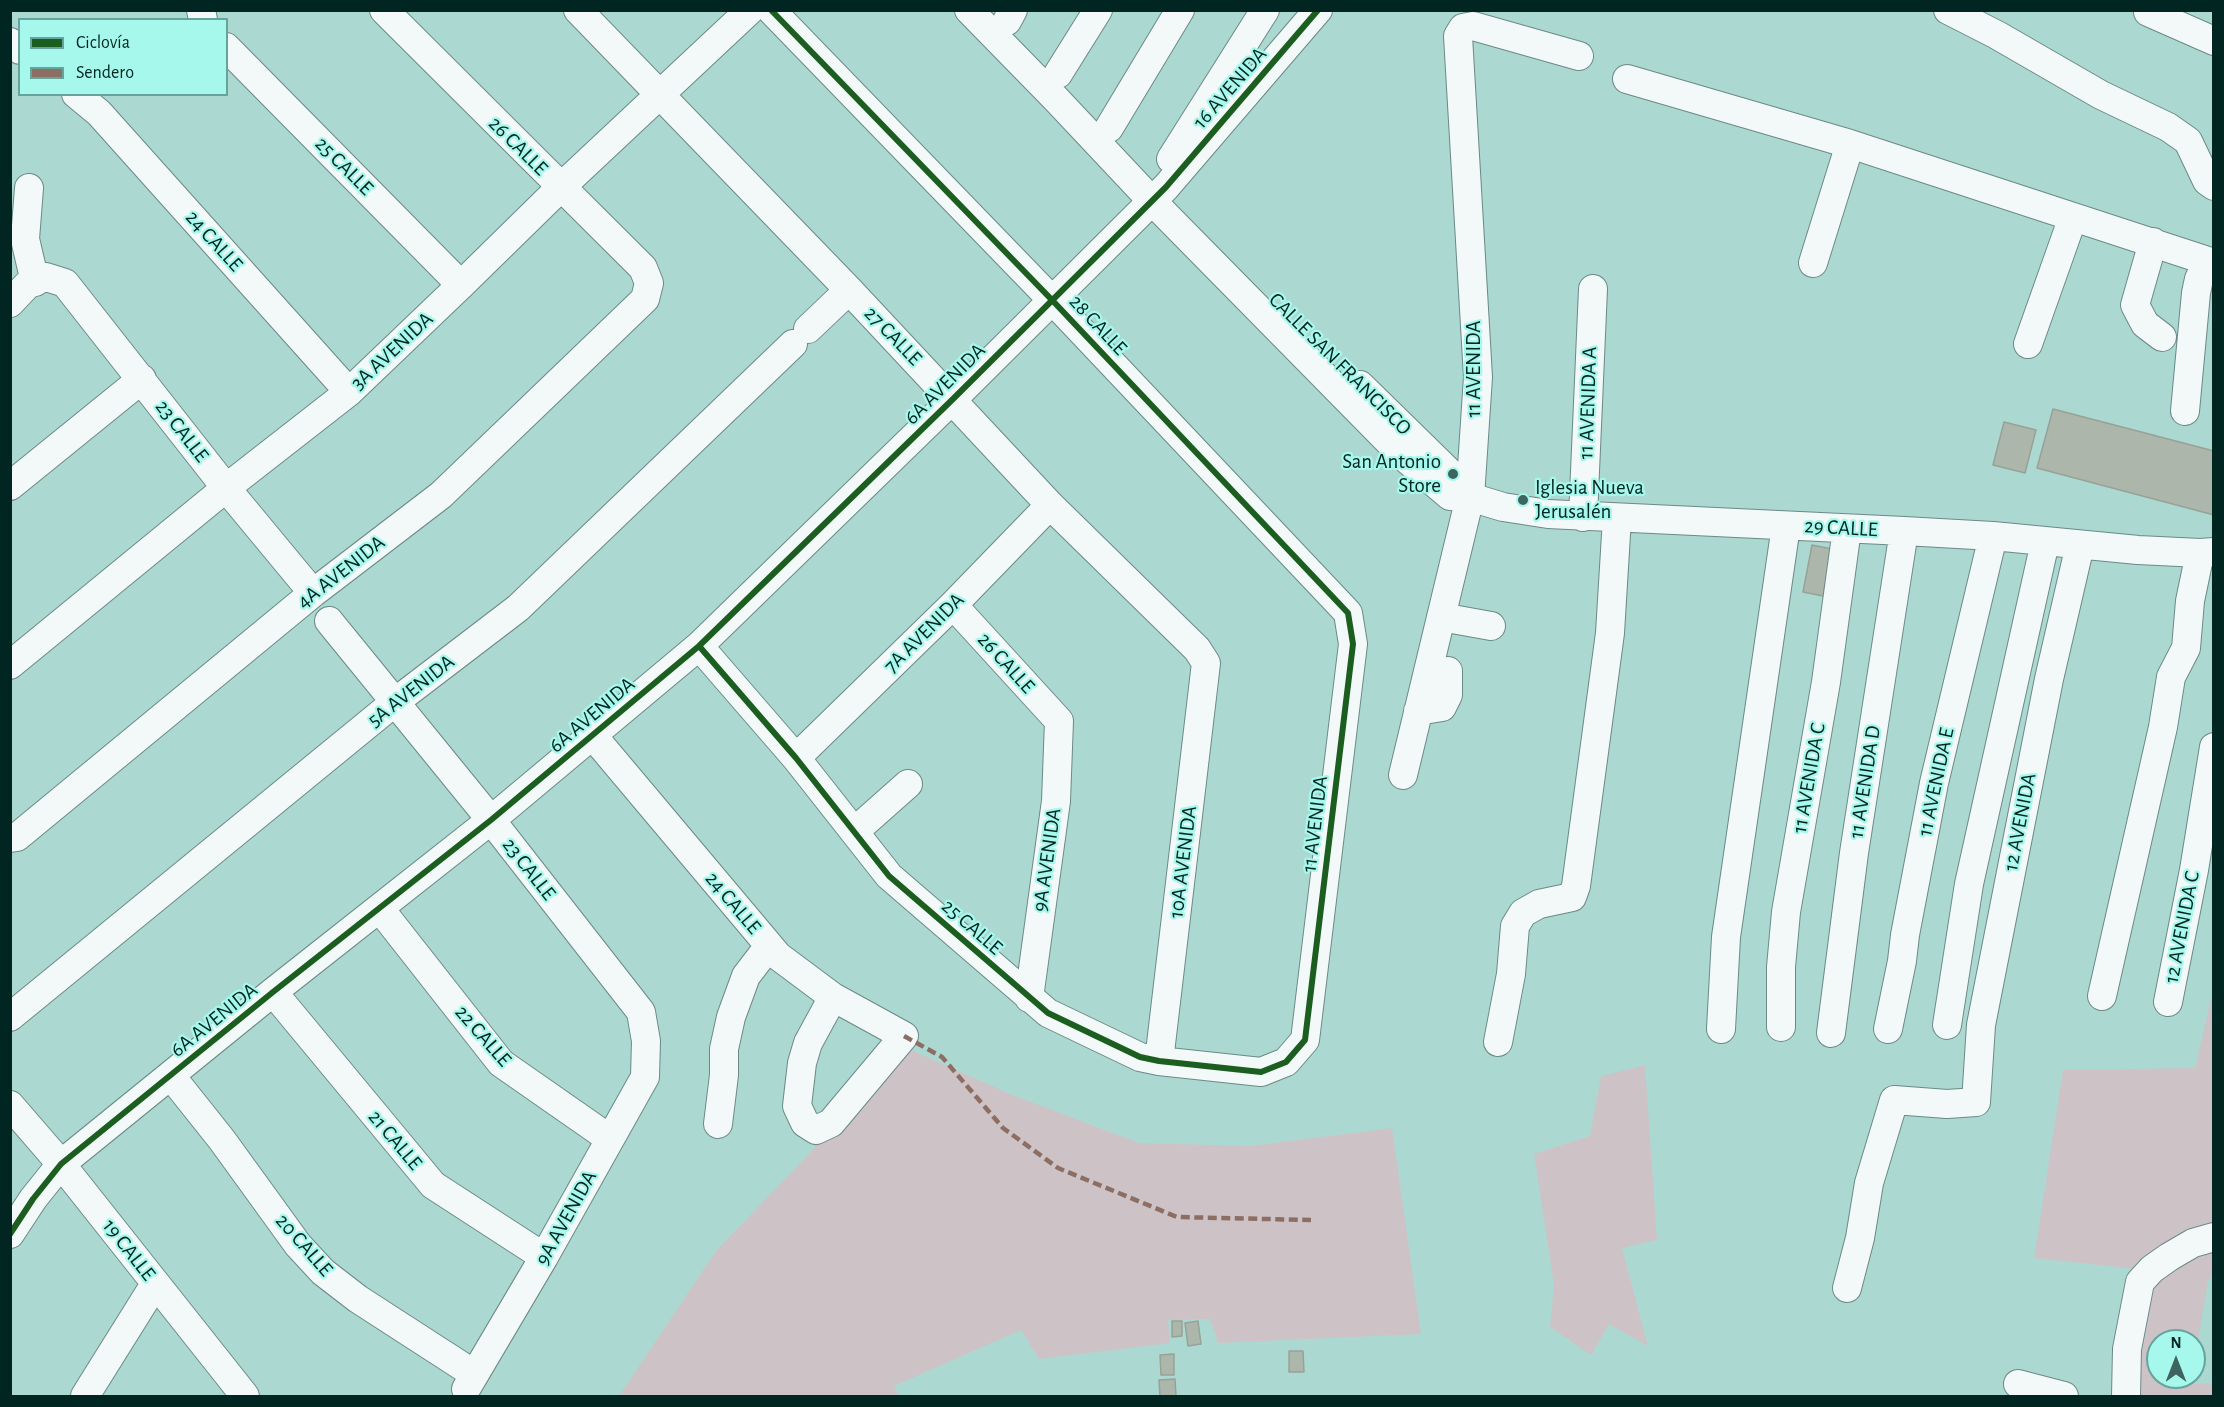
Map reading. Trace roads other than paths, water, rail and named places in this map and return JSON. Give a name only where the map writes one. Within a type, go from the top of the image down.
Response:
[{"type":"street","name":"26 CALLE","points":[[384,10],[560,188],[643,268],[648,283]]},
{"type":"street","name":"27 CALLE","points":[[578,10],[953,399],[1050,505],[1197,649],[1206,663]]},
{"type":"street","name":"3A AVENIDA","points":[[10,665],[226,488],[349,392],[560,188],[750,10]]},
{"type":"street","name":"28 CALLE","points":[[771,10],[1052,300],[1348,613]]},
{"type":"street","name":"CALLE SAN FRANCISCO","points":[[969,10],[1056,99],[1159,188]]},
{"type":"street","points":[[1058,74],[1098,10]]},
{"type":"street","points":[[1109,128],[1180,10]]},
{"type":"street","points":[[1159,188],[1265,10]]},
{"type":"street","name":"16 AVENIDA","points":[[1159,188],[1318,10]]},
{"type":"street","points":[[1948,10],[1997,35],[2101,95],[2168,127],[2188,141],[2207,181],[2214,186]]},
{"type":"street","points":[[2148,12],[2214,41]]},
{"type":"street","name":"CALLE SAN FRANCISCO","points":[[1005,14],[1402,456],[1450,496],[1470,497]]},
{"type":"street","name":"11 AVENIDA","points":[[1402,775],[1470,497],[1478,377],[1458,36],[1463,28],[1473,26],[1579,56]]},
{"type":"street","name":"25 CALLE","points":[[228,49],[461,285]]},
{"type":"street","points":[[1627,79],[1850,144],[2211,262],[2199,279],[2196,292],[2185,411]]},
{"type":"street","name":"24 CALLE","points":[[78,96],[99,113],[349,392]]},
{"type":"street","points":[[1813,263],[1850,144]]},
{"type":"street","points":[[10,303],[28,284],[41,279],[25,239],[29,188]]},
{"type":"street","name":"6A AVENIDA","points":[[10,1234],[33,1199],[61,1164],[273,992],[492,820],[699,646],[953,399],[1159,188]]},
{"type":"street","points":[[2028,344],[2073,217]]},
{"type":"street","points":[[2153,242],[2135,305],[2145,324],[2162,337]]},
{"type":"street","name":"23 CALLE","points":[[41,279],[65,283],[226,488],[313,593]]},
{"type":"street","name":"4A AVENIDA","points":[[10,838],[17,837],[26,830],[313,593],[441,495],[645,299],[648,283]]},
{"type":"street","name":"11 AVENIDA A","points":[[1583,517],[1593,289]]},
{"type":"street","name":"5A AVENIDA","points":[[10,1017],[395,702],[518,608],[849,290]]},
{"type":"street","points":[[10,486],[142,379]]},
{"type":"street","name":"29 CALLE","points":[[1470,497],[1503,507],[1583,517],[1904,531],[2207,552]]},
{"type":"street","name":"7A AVENIDA","points":[[796,758],[1050,505]]},
{"type":"street","points":[[1497,1042],[1511,974],[1515,926],[1523,913],[1539,904],[1572,897],[1576,886],[1610,633],[1617,518]]},
{"type":"street","points":[[1721,1029],[1726,937],[1786,526]]},
{"type":"street","name":"11 AVENIDA C","points":[[1780,1027],[1781,967],[1786,912],[1826,682],[1847,529]]},
{"type":"street","name":"11 AVENIDA D","points":[[1831,1033],[1854,853],[1904,531]]},
{"type":"street","name":"11 AVENIDA E","points":[[1888,1029],[1934,783],[1993,536]]},
{"type":"street","points":[[1947,1025],[1969,884],[2045,542]]},
{"type":"street","name":"12 AVENIDA","points":[[1847,1288],[1860,1238],[1869,1183],[1894,1100],[1947,1104],[1976,1102],[1981,1025],[2049,679],[2080,545]]},
{"type":"street","points":[[2102,996],[2163,727],[2171,677],[2186,648],[2190,601],[2207,552]]},
{"type":"street","name":"26 CALLE","points":[[952,605],[1059,721]]},
{"type":"street","name":"11 AVENIDA","points":[[1305,1040],[1353,644],[1348,613]]},
{"type":"street","points":[[1441,617],[1491,626]]},
{"type":"street","name":"23 CALLE","points":[[329,621],[492,820],[641,1012],[646,1041]]},
{"type":"street","name":"25 CALLE","points":[[699,646],[796,758],[889,876],[1048,1013],[1140,1057],[1159,1062],[1261,1072],[1286,1062],[1305,1040]]},
{"type":"street","name":"10A AVENIDA","points":[[1159,1062],[1206,663]]},
{"type":"street","points":[[1418,711],[1442,707],[1448,695],[1448,671]]},
{"type":"street","name":"9A AVENIDA","points":[[1029,998],[1056,801],[1059,721]]},
{"type":"street","name":"24 CALLE","points":[[593,736],[778,956],[833,997],[904,1036],[831,1123],[816,1130],[805,1123],[797,1107],[802,1063],[808,1043],[833,997]]},
{"type":"street","name":"12 AVENIDA C","points":[[2168,1002],[2194,870],[2214,747]]},
{"type":"street","points":[[855,831],[908,784]]},
{"type":"street","name":"22 CALLE","points":[[380,909],[501,1063],[610,1139]]},
{"type":"street","points":[[718,1124],[724,1075],[724,1049],[731,1017],[746,976],[769,946]]},
{"type":"street","name":"21 CALLE","points":[[273,992],[433,1185],[544,1257]]},
{"type":"street","name":"9A AVENIDA","points":[[470,1382],[544,1257],[645,1077],[646,1041]]},
{"type":"street","name":"20 CALLE","points":[[171,1076],[222,1140],[298,1245],[323,1272],[470,1382]]},
{"type":"street","name":"19 CALLE","points":[[10,1105],[61,1164],[245,1396]]},
{"type":"street","points":[[2126,1396],[2127,1349],[2140,1282],[2152,1269],[2169,1257],[2193,1243],[2214,1237]]},
{"type":"street","points":[[85,1396],[155,1284]]},
{"type":"street","points":[[2018,1384],[2064,1396]]},
{"type":"place","name":"San Antonio Store","points":[[1453,474]]},
{"type":"place","name":"Iglesia Nueva Jerusalén","points":[[1523,500]]}]
